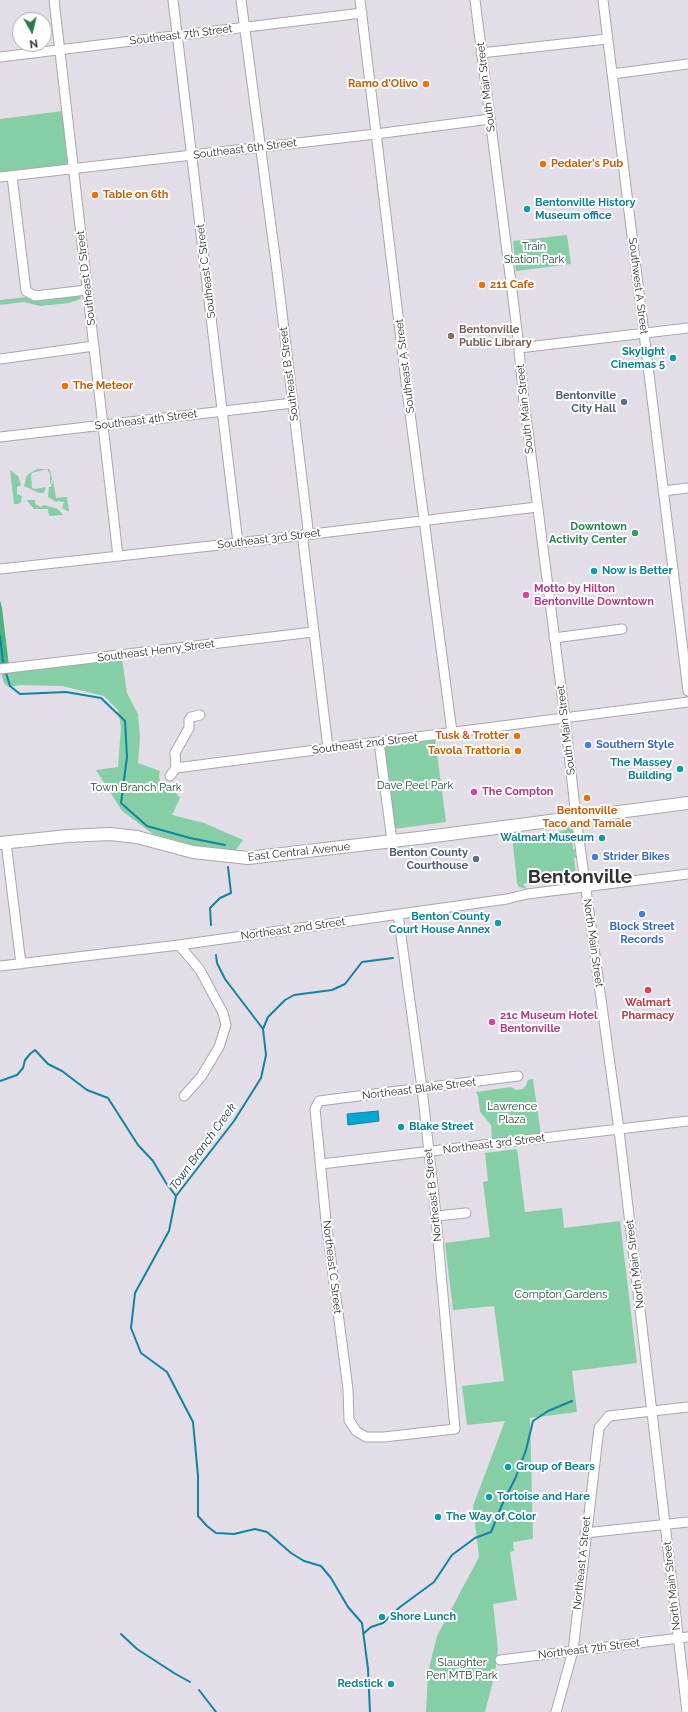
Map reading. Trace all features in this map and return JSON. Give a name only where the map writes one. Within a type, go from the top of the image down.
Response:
[{"type":"main road","name":"East Central Avenue","points":[[3,842],[110,834],[137,837],[199,853],[248,858],[688,803]]},
{"type":"street","name":"Southeast D Street","points":[[54,0],[118,556]]},
{"type":"street","name":"Southeast C Street","points":[[173,0],[238,543]]},
{"type":"street","name":"Southeast B Street","points":[[241,0],[308,529],[303,540],[328,748]]},
{"type":"street","name":"Southeast A Street","points":[[360,0],[424,520],[452,732]]},
{"type":"street","name":"South Main Street","points":[[475,0],[519,348],[537,507],[565,718],[576,818]]},
{"type":"street","name":"Southwest A Street","points":[[603,0],[688,691]]},
{"type":"street","name":"Southeast 7th Street","points":[[0,57],[362,13]]},
{"type":"street","points":[[481,53],[608,39]]},
{"type":"street","points":[[612,74],[688,64]]},
{"type":"street","name":"Southeast 6th Street","points":[[0,177],[192,156],[490,119]]},
{"type":"street","points":[[12,176],[26,291],[35,296],[87,290]]},
{"type":"street","points":[[519,348],[688,328]]},
{"type":"street","points":[[0,359],[94,346]]},
{"type":"street","name":"Southeast 4th Street","points":[[0,437],[293,403]]},
{"type":"street","points":[[663,491],[688,488]]},
{"type":"street","name":"Southeast 3rd Street","points":[[0,569],[238,543],[537,507]]},
{"type":"street","points":[[554,638],[622,629]]},
{"type":"street","name":"Southeast Henry Street","points":[[0,669],[313,632]]},
{"type":"street","name":"Southeast 2nd Street","points":[[176,768],[688,702]]},
{"type":"street","points":[[170,776],[176,768],[175,753],[188,728],[189,720],[191,717],[200,715]]},
{"type":"street","points":[[378,742],[392,841]]},
{"type":"street","name":"North Main Street","points":[[576,818],[619,1130],[687,1712]]},
{"type":"street","points":[[3,842],[21,964]]},
{"type":"street","name":"Northeast 2nd Street","points":[[0,966],[179,945],[527,894],[688,874]]},
{"type":"street","name":"Northeast B Street","points":[[398,914],[422,1088],[436,1216],[455,1429]]},
{"type":"street","points":[[179,945],[200,970],[223,1013],[226,1025],[219,1047],[201,1077],[184,1096]]},
{"type":"street","name":"Northeast Blake Street","points":[[319,1101],[518,1076]]},
{"type":"street","name":"Northeast C Street","points":[[319,1101],[315,1109],[326,1221],[348,1389],[349,1420],[356,1431],[366,1437],[384,1437],[455,1429]]},
{"type":"street","name":"Northeast 3rd Street","points":[[321,1164],[688,1121]]},
{"type":"street","points":[[436,1216],[466,1213]]},
{"type":"street","points":[[652,1411],[688,1406]]},
{"type":"street","name":"Northeast A Street","points":[[556,1712],[573,1651],[585,1533],[599,1428],[609,1416],[652,1411]]},
{"type":"street","points":[[585,1533],[688,1522]]},
{"type":"street","name":"Northeast 7th Street","points":[[500,1660],[688,1637]]},
{"type":"green space","points":[[63,111],[69,164],[67,166],[0,175],[0,119]]},
{"type":"green space","name":"Train Station Park","points":[[567,235],[571,264],[516,271],[513,241]]},
{"type":"green space","points":[[80,295],[81,299],[69,303],[40,306],[24,302],[0,305],[0,300],[27,297],[37,301]]},
{"type":"green space","points":[[37,469],[47,469],[32,473],[32,488],[35,489],[46,487],[44,493],[39,493],[24,486],[27,475]]},
{"type":"green space","points":[[47,469],[50,470],[52,479],[50,485],[50,474]]},
{"type":"green space","points":[[10,470],[18,476],[21,485],[17,487],[17,494],[22,496],[21,502],[18,504],[14,504]]},
{"type":"green space","points":[[53,480],[56,498],[67,497],[69,512],[62,508],[64,502],[56,502],[48,497],[49,487],[51,487]]},
{"type":"green space","points":[[27,500],[35,500],[35,504],[41,507],[44,505],[58,509],[63,515],[49,516],[48,509],[34,509]]},
{"type":"green space","points":[[0,600],[2,608],[9,666],[0,665]]},
{"type":"green space","name":"Town Branch Park","points":[[122,659],[127,693],[138,714],[140,737],[138,763],[160,771],[160,783],[167,788],[172,788],[180,798],[172,815],[204,823],[243,840],[235,851],[200,847],[153,834],[122,811],[96,770],[118,767],[121,727],[118,710],[104,696],[62,686],[20,685],[8,687],[4,683],[1,672]]},
{"type":"green space","name":"Dave Peel Park","points":[[435,738],[446,822],[394,829],[384,747],[386,745]]},
{"type":"green space","points":[[563,825],[569,826],[573,831],[571,834],[573,849],[575,850],[576,858],[574,858],[576,874],[578,874],[577,880],[571,883],[566,878],[523,884],[527,889],[519,887],[517,883],[512,835],[518,831],[523,836],[567,830]]},
{"type":"green space","name":"Lawrence Plaza","points":[[533,1079],[541,1135],[492,1141],[491,1125],[480,1112],[476,1092],[511,1087],[516,1090],[523,1089],[528,1080]]},
{"type":"green space","name":"Compton Gardens","points":[[517,1149],[525,1212],[562,1208],[564,1228],[620,1221],[637,1363],[572,1371],[577,1412],[530,1418],[533,1539],[513,1542],[514,1551],[510,1552],[517,1600],[493,1604],[498,1649],[495,1673],[485,1712],[426,1712],[428,1672],[437,1636],[479,1557],[473,1506],[505,1421],[467,1425],[462,1386],[504,1381],[494,1306],[453,1310],[445,1243],[490,1237],[483,1182],[488,1181],[485,1153]]},
{"type":"water","points":[[378,1111],[379,1121],[348,1125],[347,1114]]},
{"type":"waterway","name":"Town Branch Creek","points":[[0,636],[3,662]]},
{"type":"waterway","name":"Town Branch Creek","points":[[6,673],[10,686],[20,694],[66,692],[101,698],[125,721],[127,757],[121,803],[147,826],[190,838],[225,845]]},
{"type":"waterway","name":"Town Branch Creek","points":[[211,925],[210,908],[220,898],[231,893],[228,867]]},
{"type":"waterway","name":"Town Branch Creek","points":[[216,955],[217,963],[225,979],[263,1029],[266,1055],[261,1078],[234,1121],[176,1196],[169,1231],[135,1293],[131,1328],[141,1353],[167,1372],[193,1422],[198,1476],[198,1516],[216,1533],[234,1534],[255,1529],[267,1532],[291,1553],[304,1561],[321,1566],[331,1578],[348,1607],[362,1623],[368,1669],[370,1712]]},
{"type":"waterway","points":[[263,1029],[268,1017],[285,1000],[294,995],[332,990],[345,984],[362,962],[393,958]]},
{"type":"waterway","points":[[0,1081],[17,1075],[23,1068],[25,1060],[35,1050],[48,1064],[62,1071],[87,1090],[108,1098],[138,1145],[153,1161],[166,1183],[176,1196]]},
{"type":"waterway","points":[[363,1634],[371,1627],[383,1623],[400,1607],[434,1582],[452,1555],[475,1538],[491,1532],[504,1500],[515,1479],[526,1450],[533,1421],[548,1411],[572,1401]]},
{"type":"waterway","points":[[121,1634],[137,1649],[190,1682]]},
{"type":"waterway","points":[[199,1690],[216,1712]]},
{"type":"place","name":"Ramo d'Olivo","points":[[426,84]]},
{"type":"place","name":"Pedaler's Pub","points":[[543,164]]},
{"type":"place","name":"Table on 6th","points":[[95,195]]},
{"type":"place","name":"Bentonville History Museum office","points":[[527,209]]},
{"type":"place","name":"211 Cafe","points":[[482,285]]},
{"type":"place","name":"Bentonville Public Library","points":[[451,336]]},
{"type":"place","name":"Skylight Cinemas 5","points":[[673,358]]},
{"type":"place","name":"The Meteor","points":[[65,386]]},
{"type":"place","name":"Bentonville City Hall","points":[[624,402]]},
{"type":"place","name":"Downtown Activity Center","points":[[635,533]]},
{"type":"place","name":"Now is Better","points":[[594,571]]},
{"type":"place","name":"Motto by Hilton Bentonville Downtown","points":[[526,595]]},
{"type":"place","name":"Tusk & Trotter","points":[[517,736]]},
{"type":"place","name":"Southern Style","points":[[588,745]]},
{"type":"place","name":"Tavola Trattoria","points":[[518,751]]},
{"type":"place","name":"The Massey Building","points":[[680,769]]},
{"type":"place","name":"The Compton","points":[[474,792]]},
{"type":"place","name":"Bentonville Taco and Tamale","points":[[587,798]]},
{"type":"place","name":"Walmart Museum","points":[[602,838]]},
{"type":"place","name":"Strider Bikes","points":[[595,857]]},
{"type":"place","name":"Benton County Courthouse","points":[[476,859]]},
{"type":"place","name":"Block Street Records","points":[[642,914]]},
{"type":"place","name":"Benton County Court House Annex","points":[[498,923]]},
{"type":"place","name":"Walmart Pharmacy","points":[[648,990]]},
{"type":"place","name":"21c Museum Hotel Bentonville","points":[[492,1022]]},
{"type":"place","name":"Blake Street","points":[[401,1127]]},
{"type":"place","name":"Group of Bears","points":[[508,1467]]},
{"type":"place","name":"Tortoise and Hare","points":[[489,1497]]},
{"type":"place","name":"The Way of Color","points":[[438,1517]]},
{"type":"place","name":"Shore Lunch","points":[[382,1617]]},
{"type":"place","name":"Redstick","points":[[391,1684]]},
{"type":"district","name":"Bentonville","points":[[580,877]]},
{"type":"park label","name":"Slaughter Pen MTB Park","points":[[462,1669]]}]
